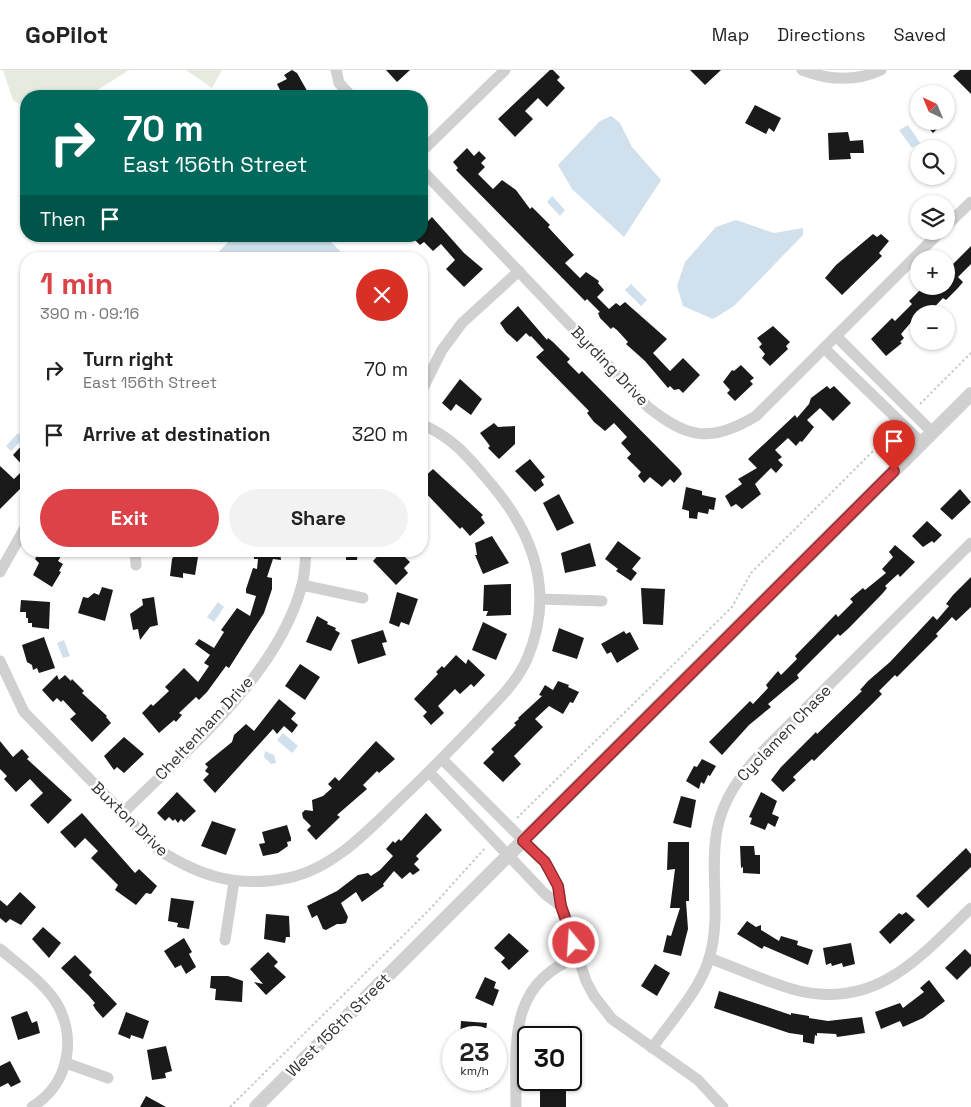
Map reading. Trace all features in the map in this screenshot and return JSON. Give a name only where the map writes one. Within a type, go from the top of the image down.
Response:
[{"type":"street","points":[[336,70],[339,83],[345,90]]},
{"type":"street","points":[[428,145],[505,70]]},
{"type":"street","points":[[802,70],[828,78],[839,79],[854,78],[881,70]]},
{"type":"street","name":"Byrding Drive","points":[[428,176],[648,407],[669,424],[690,433],[710,434],[736,428],[756,416],[932,240]]},
{"type":"street","points":[[955,217],[971,202]]},
{"type":"street","points":[[428,378],[442,350],[462,323],[519,271]]},
{"type":"street","points":[[836,336],[932,432]]},
{"type":"street","points":[[824,348],[922,443]]},
{"type":"street","name":"West 156th Street","points":[[256,1107],[971,394]]},
{"type":"street","points":[[428,427],[436,430],[458,446],[507,502],[534,553],[541,599],[602,601]]},
{"type":"street","points":[[0,572],[20,537]]},
{"type":"street","name":"Cyclamen Chase","points":[[652,1048],[696,986],[709,958],[716,915],[717,830],[725,802],[733,787],[762,752],[971,543]]},
{"type":"street","points":[[135,557],[136,565]]},
{"type":"street","name":"Cheltenham Drive","points":[[122,814],[234,702],[261,666],[284,632],[302,585],[305,557]]},
{"type":"street","points":[[302,585],[363,598]]},
{"type":"street","name":"Buxton Drive","points":[[0,661],[24,712],[159,850],[184,866],[234,882],[256,882],[290,878],[340,854],[429,772],[511,686],[527,659],[541,599]]},
{"type":"street","points":[[442,759],[545,862],[558,886],[561,906],[586,981],[603,1008],[612,1019],[698,1080],[723,1107]]},
{"type":"street","points":[[429,772],[545,894],[561,906]]},
{"type":"street","points":[[224,940],[234,882]]},
{"type":"street","points":[[709,958],[799,990],[837,994],[855,993],[887,981],[901,972],[971,908]]},
{"type":"street","points":[[0,949],[37,981],[53,998],[62,1012],[67,1028],[66,1064],[52,1089],[32,1107]]},
{"type":"street","points":[[516,1107],[516,1030],[520,1013],[534,988],[546,975],[565,962],[578,957]]},
{"type":"street","points":[[66,1064],[108,1078]]},
{"type":"path","points":[[912,412],[971,353]]},
{"type":"path","points":[[508,826],[732,607],[751,573],[901,423]]},
{"type":"path","points":[[230,1107],[430,909],[494,839]]},
{"type":"shaded area","points":[[3,70],[129,70],[97,90],[20,90],[20,104],[13,100]]},
{"type":"shaded area","points":[[186,70],[222,70],[212,88]]},
{"type":"water","points":[[611,116],[620,123],[632,147],[661,180],[624,237],[572,189],[558,165],[600,121]]},
{"type":"water","points":[[908,125],[918,140],[910,140],[910,145],[899,130]]},
{"type":"water","points":[[552,196],[565,210],[560,216],[547,202]]},
{"type":"water","points":[[736,220],[774,233],[803,228],[803,235],[734,306],[713,319],[683,306],[677,286],[685,262],[716,227]]},
{"type":"water","points":[[228,242],[331,242],[341,252],[219,252]]},
{"type":"water","points":[[631,284],[647,300],[641,306],[625,290]]},
{"type":"water","points":[[18,433],[20,442],[11,451],[6,446]]},
{"type":"water","points":[[218,602],[224,607],[214,622],[207,617]]},
{"type":"water","points":[[64,640],[70,656],[63,658],[57,643]]},
{"type":"water","points":[[283,733],[298,746],[292,753],[277,740]]},
{"type":"water","points":[[265,751],[274,755],[276,763],[271,764],[264,757]]},
{"type":"building","points":[[292,70],[297,73],[307,90],[280,90],[277,84],[287,79],[284,75]]},
{"type":"building","points":[[386,70],[410,70],[397,82]]},
{"type":"building","points":[[550,70],[553,70],[560,77],[557,80],[565,88],[547,107],[538,98],[525,111],[533,119],[515,137],[498,119]]},
{"type":"building","points":[[690,70],[721,70],[705,85]]},
{"type":"building","points":[[960,70],[971,70],[971,94],[953,76]]},
{"type":"building","points":[[755,105],[781,118],[774,132],[769,128],[766,134],[745,123]]},
{"type":"building","points":[[848,132],[850,141],[863,140],[864,153],[850,153],[851,159],[829,160],[828,133]]},
{"type":"building","points":[[467,148],[474,156],[479,151],[486,158],[481,163],[485,167],[478,174],[493,189],[502,180],[516,190],[530,209],[532,207],[550,225],[548,227],[574,255],[565,263],[580,278],[586,272],[599,281],[598,283],[604,290],[597,297],[609,309],[616,303],[620,306],[625,302],[667,339],[653,353],[670,371],[683,358],[700,375],[683,393],[679,389],[674,390],[670,386],[668,388],[645,361],[626,344],[628,342],[617,330],[613,327],[611,329],[600,318],[598,313],[600,312],[587,299],[585,301],[456,170],[458,168],[453,162]]},
{"type":"building","points":[[432,217],[464,253],[483,269],[464,287],[446,269],[455,260],[441,244],[433,251],[424,242],[428,242],[428,221]]},
{"type":"building","points":[[873,234],[877,237],[881,234],[889,241],[879,253],[882,256],[842,295],[825,278],[836,265]]},
{"type":"building","points":[[971,246],[971,264],[958,277],[963,282],[955,291],[955,262]]},
{"type":"building","points":[[915,295],[951,295],[946,300],[943,298],[936,305],[911,305],[909,301]]},
{"type":"building","points":[[518,306],[547,340],[548,338],[553,342],[570,359],[567,362],[579,374],[582,371],[680,470],[682,474],[674,483],[670,479],[662,487],[650,477],[644,483],[638,476],[641,472],[627,458],[631,454],[621,443],[627,437],[614,423],[605,431],[594,422],[587,413],[589,411],[536,357],[544,350],[531,336],[526,333],[517,342],[506,332],[500,323]]},
{"type":"building","points":[[910,306],[910,324],[901,334],[904,338],[900,342],[902,343],[886,356],[871,339],[892,318],[895,321]]},
{"type":"building","points":[[773,326],[790,342],[786,346],[788,349],[770,366],[762,358],[765,354],[759,347],[762,344],[757,338]]},
{"type":"building","points":[[741,365],[754,378],[750,381],[753,384],[735,401],[727,393],[730,390],[723,382],[732,370],[734,371]]},
{"type":"building","points":[[460,379],[482,399],[471,415],[456,404],[451,411],[442,403]]},
{"type":"building","points":[[827,386],[830,389],[834,386],[851,403],[833,421],[820,408],[807,420],[814,427],[802,442],[800,441],[796,446],[788,438],[775,450],[782,457],[778,460],[783,465],[776,473],[771,468],[755,484],[761,494],[742,509],[736,504],[731,507],[725,496],[742,484],[738,479],[757,468],[748,459],[795,415],[797,418],[809,404],[811,398]]},
{"type":"building","points":[[494,423],[498,427],[515,426],[515,444],[499,459],[488,448],[490,446],[480,433]]},
{"type":"building","points":[[20,447],[20,463],[13,455]]},
{"type":"building","points":[[530,459],[545,477],[541,480],[544,485],[535,492],[515,471]]},
{"type":"building","points":[[0,466],[14,479],[20,473],[20,489],[0,509]]},
{"type":"building","points":[[433,469],[483,515],[481,517],[485,523],[470,536],[462,527],[460,529],[428,495],[428,474]]},
{"type":"building","points":[[686,487],[702,491],[702,495],[716,498],[714,510],[709,509],[708,514],[698,512],[697,519],[689,518],[689,511],[682,509]]},
{"type":"building","points":[[960,489],[971,502],[952,520],[940,509]]},
{"type":"building","points":[[559,494],[574,523],[557,531],[543,503]]},
{"type":"building","points":[[927,521],[942,535],[934,543],[932,541],[923,547],[912,536]]},
{"type":"building","points":[[492,536],[509,563],[483,574],[475,555],[477,555],[475,543]]},
{"type":"building","points":[[618,541],[641,558],[632,569],[637,573],[631,581],[616,571],[618,569],[605,559]]},
{"type":"building","points":[[590,543],[596,566],[565,573],[561,553]]},
{"type":"building","points":[[895,545],[915,562],[900,577],[898,574],[885,586],[887,588],[883,593],[849,628],[840,636],[838,634],[797,675],[799,678],[768,704],[771,707],[749,725],[722,755],[709,742],[750,701],[753,704],[768,688],[766,685],[778,671],[781,675],[797,659],[795,656],[836,614],[838,617],[853,602],[850,599],[886,573],[882,569],[893,557],[889,552]]},
{"type":"building","points":[[36,557],[60,557],[58,561],[63,564],[59,571],[61,572],[52,587],[33,575],[39,563],[35,559]]},
{"type":"building","points":[[173,557],[198,557],[195,575],[183,573],[183,578],[170,576]]},
{"type":"building","points":[[254,557],[281,557],[281,560],[273,559],[267,577],[272,578],[272,589],[264,613],[229,668],[226,666],[199,700],[196,697],[179,713],[182,715],[176,722],[174,720],[159,733],[142,713],[151,704],[153,706],[169,691],[165,687],[184,668],[198,682],[209,666],[204,663],[210,655],[195,644],[199,639],[214,648],[224,632],[221,630],[237,608],[250,616],[256,596],[246,593],[246,589],[253,568],[257,569],[258,559],[254,559]]},
{"type":"building","points":[[346,557],[357,557],[357,560],[346,560]]},
{"type":"building","points":[[377,557],[405,557],[410,562],[404,568],[408,573],[396,585],[373,561]]},
{"type":"building","points":[[971,577],[971,607],[956,621],[952,617],[936,634],[938,636],[897,677],[895,675],[879,691],[882,694],[814,761],[812,759],[793,777],[796,780],[783,792],[771,780],[781,767],[816,732],[817,734],[862,691],[860,690],[868,681],[890,662],[933,616],[937,620],[949,606],[946,604],[953,595]]},
{"type":"building","points":[[511,584],[511,615],[486,616],[488,611],[483,611],[484,585]]},
{"type":"building","points":[[102,587],[113,590],[105,621],[78,613],[83,597],[88,598],[94,593],[99,595]]},
{"type":"building","points":[[641,588],[665,589],[663,625],[643,624]]},
{"type":"building","points":[[397,592],[418,599],[409,625],[401,622],[399,627],[389,623]]},
{"type":"building","points":[[154,597],[158,625],[150,627],[140,640],[138,629],[133,630],[130,614],[143,605],[142,599]]},
{"type":"building","points":[[21,600],[50,602],[49,629],[32,627],[32,623],[28,623],[26,612],[20,612]]},
{"type":"building","points":[[317,616],[328,622],[327,624],[336,628],[335,630],[340,633],[331,651],[306,642]]},
{"type":"building","points":[[483,622],[507,634],[496,660],[472,650]]},
{"type":"building","points":[[559,628],[584,638],[577,659],[552,651]]},
{"type":"building","points":[[383,630],[387,642],[382,643],[386,655],[358,664],[351,640]]},
{"type":"building","points":[[624,631],[626,634],[630,632],[639,649],[617,663],[611,652],[607,654],[601,644]]},
{"type":"building","points":[[44,637],[55,668],[39,673],[37,668],[33,670],[32,665],[27,662],[22,645]]},
{"type":"building","points":[[456,655],[466,664],[468,659],[485,675],[474,687],[471,684],[460,694],[455,689],[438,706],[444,713],[431,725],[423,716],[427,712],[414,699],[438,674],[436,672],[442,666],[444,668]]},
{"type":"building","points":[[300,664],[320,677],[305,700],[285,686]]},
{"type":"building","points":[[57,675],[59,680],[65,675],[71,681],[72,679],[84,691],[82,693],[107,716],[111,723],[92,742],[70,719],[76,714],[63,700],[61,702],[57,698],[53,702],[42,690]]},
{"type":"building","points":[[558,681],[569,685],[568,687],[579,692],[573,703],[570,702],[563,714],[549,706],[535,719],[543,727],[514,756],[521,764],[503,782],[483,763],[494,752],[491,749],[516,725],[514,723],[518,718],[542,696],[539,695],[545,685],[553,690]]},
{"type":"building","points":[[279,699],[296,713],[291,719],[298,725],[292,733],[284,726],[277,734],[273,729],[215,793],[203,780],[209,774],[205,771],[208,767],[205,764],[232,742],[234,735],[246,724],[254,731]]},
{"type":"building","points":[[124,737],[144,754],[124,773],[117,767],[114,770],[104,756]]},
{"type":"building","points":[[0,741],[13,757],[22,749],[29,757],[27,759],[72,800],[48,824],[30,805],[43,793],[30,779],[16,792],[4,779],[7,776],[0,769]]},
{"type":"building","points":[[376,741],[395,759],[379,773],[377,771],[363,785],[367,789],[337,815],[340,817],[316,840],[307,830],[311,826],[303,818],[302,813],[305,810],[313,811],[312,800],[323,796],[332,788],[328,784],[335,777],[339,781]]},
{"type":"building","points":[[702,759],[716,766],[710,776],[708,775],[704,784],[701,782],[699,789],[686,781],[694,766],[697,767]]},
{"type":"building","points":[[177,792],[196,811],[184,822],[181,819],[178,823],[175,819],[173,821],[169,817],[165,821],[157,813]]},
{"type":"building","points":[[761,792],[777,801],[772,814],[779,817],[775,827],[768,823],[765,830],[750,824],[752,818],[749,817]]},
{"type":"building","points":[[681,796],[696,800],[691,828],[673,823]]},
{"type":"building","points":[[82,813],[135,873],[139,869],[157,886],[151,894],[146,893],[136,905],[115,890],[118,885],[91,858],[98,851],[85,838],[75,848],[60,832]]},
{"type":"building","points":[[426,813],[442,830],[416,856],[419,859],[414,864],[420,870],[413,875],[410,872],[402,879],[394,871],[383,884],[384,886],[362,902],[356,892],[341,903],[348,917],[346,923],[337,924],[326,930],[323,929],[317,915],[312,918],[307,906],[337,891],[358,875],[368,873],[371,876],[380,870],[393,856],[386,849],[393,841],[395,843],[399,839],[401,841]]},
{"type":"building","points":[[212,821],[236,829],[226,855],[201,846]]},
{"type":"building","points":[[287,825],[291,838],[291,841],[287,842],[288,846],[278,853],[263,856],[259,844],[265,843],[262,832]]},
{"type":"building","points":[[668,842],[689,842],[689,901],[686,901],[688,929],[681,956],[663,952],[667,935],[671,936],[680,908],[670,908],[675,869],[667,870]]},
{"type":"building","points":[[740,846],[754,846],[755,855],[760,855],[760,874],[743,873]]},
{"type":"building","points":[[966,848],[971,854],[971,867],[928,908],[916,896]]},
{"type":"building","points":[[20,892],[36,907],[21,925],[10,919],[6,923],[0,918],[0,900],[7,906]]},
{"type":"building","points":[[171,898],[194,901],[189,929],[177,927],[178,923],[168,921]]},
{"type":"building","points":[[906,912],[915,920],[890,944],[879,932],[899,913],[902,915]]},
{"type":"building","points":[[266,914],[289,916],[290,937],[286,937],[285,943],[264,939]]},
{"type":"building","points":[[747,921],[756,927],[761,925],[761,930],[779,941],[781,936],[798,941],[797,945],[813,950],[808,965],[764,946],[762,949],[737,934]]},
{"type":"building","points":[[43,927],[61,943],[49,958],[32,939]]},
{"type":"building","points":[[509,933],[529,951],[509,970],[501,962],[505,958],[494,948]]},
{"type":"building","points":[[184,938],[192,952],[189,954],[196,967],[186,974],[181,965],[175,968],[164,951]]},
{"type":"building","points":[[851,943],[855,964],[843,967],[842,963],[832,966],[831,963],[826,965],[823,948]]},
{"type":"building","points":[[965,949],[971,955],[971,966],[957,980],[945,968]]},
{"type":"building","points":[[268,952],[278,962],[274,966],[286,977],[266,995],[254,982],[263,984],[250,969]]},
{"type":"building","points":[[75,955],[92,972],[89,975],[117,1004],[103,1018],[93,1005],[95,1003],[61,968]]},
{"type":"building","points":[[655,964],[670,973],[657,996],[641,986]]},
{"type":"building","points":[[211,976],[228,976],[243,981],[242,1002],[215,1000],[216,989],[210,988]]},
{"type":"building","points":[[485,977],[496,982],[494,988],[499,990],[493,1006],[475,998]]},
{"type":"building","points":[[929,980],[945,1001],[923,1018],[903,1027],[900,1021],[881,1029],[875,1012],[900,1003],[903,1008],[924,992],[920,988]]},
{"type":"building","points":[[719,991],[791,1015],[791,1013],[828,1021],[862,1017],[865,1033],[837,1037],[836,1034],[817,1033],[814,1044],[803,1042],[803,1035],[789,1033],[714,1008]]},
{"type":"building","points":[[27,1011],[32,1023],[37,1021],[40,1033],[18,1040],[11,1017]]},
{"type":"building","points":[[126,1012],[149,1021],[143,1039],[131,1035],[130,1039],[118,1034]]},
{"type":"building","points":[[461,1021],[487,1023],[487,1026],[461,1026]]},
{"type":"building","points":[[166,1046],[172,1071],[165,1073],[166,1078],[152,1080],[147,1050]]},
{"type":"building","points":[[10,1061],[21,1082],[11,1087],[8,1083],[0,1087],[0,1066]]},
{"type":"building","points":[[540,1091],[566,1091],[566,1107],[540,1107]]},
{"type":"building","points":[[146,1096],[166,1107],[140,1107]]},
{"type":"route","points":[[574,943],[561,906],[558,886],[545,862],[523,841],[894,471]]}]
